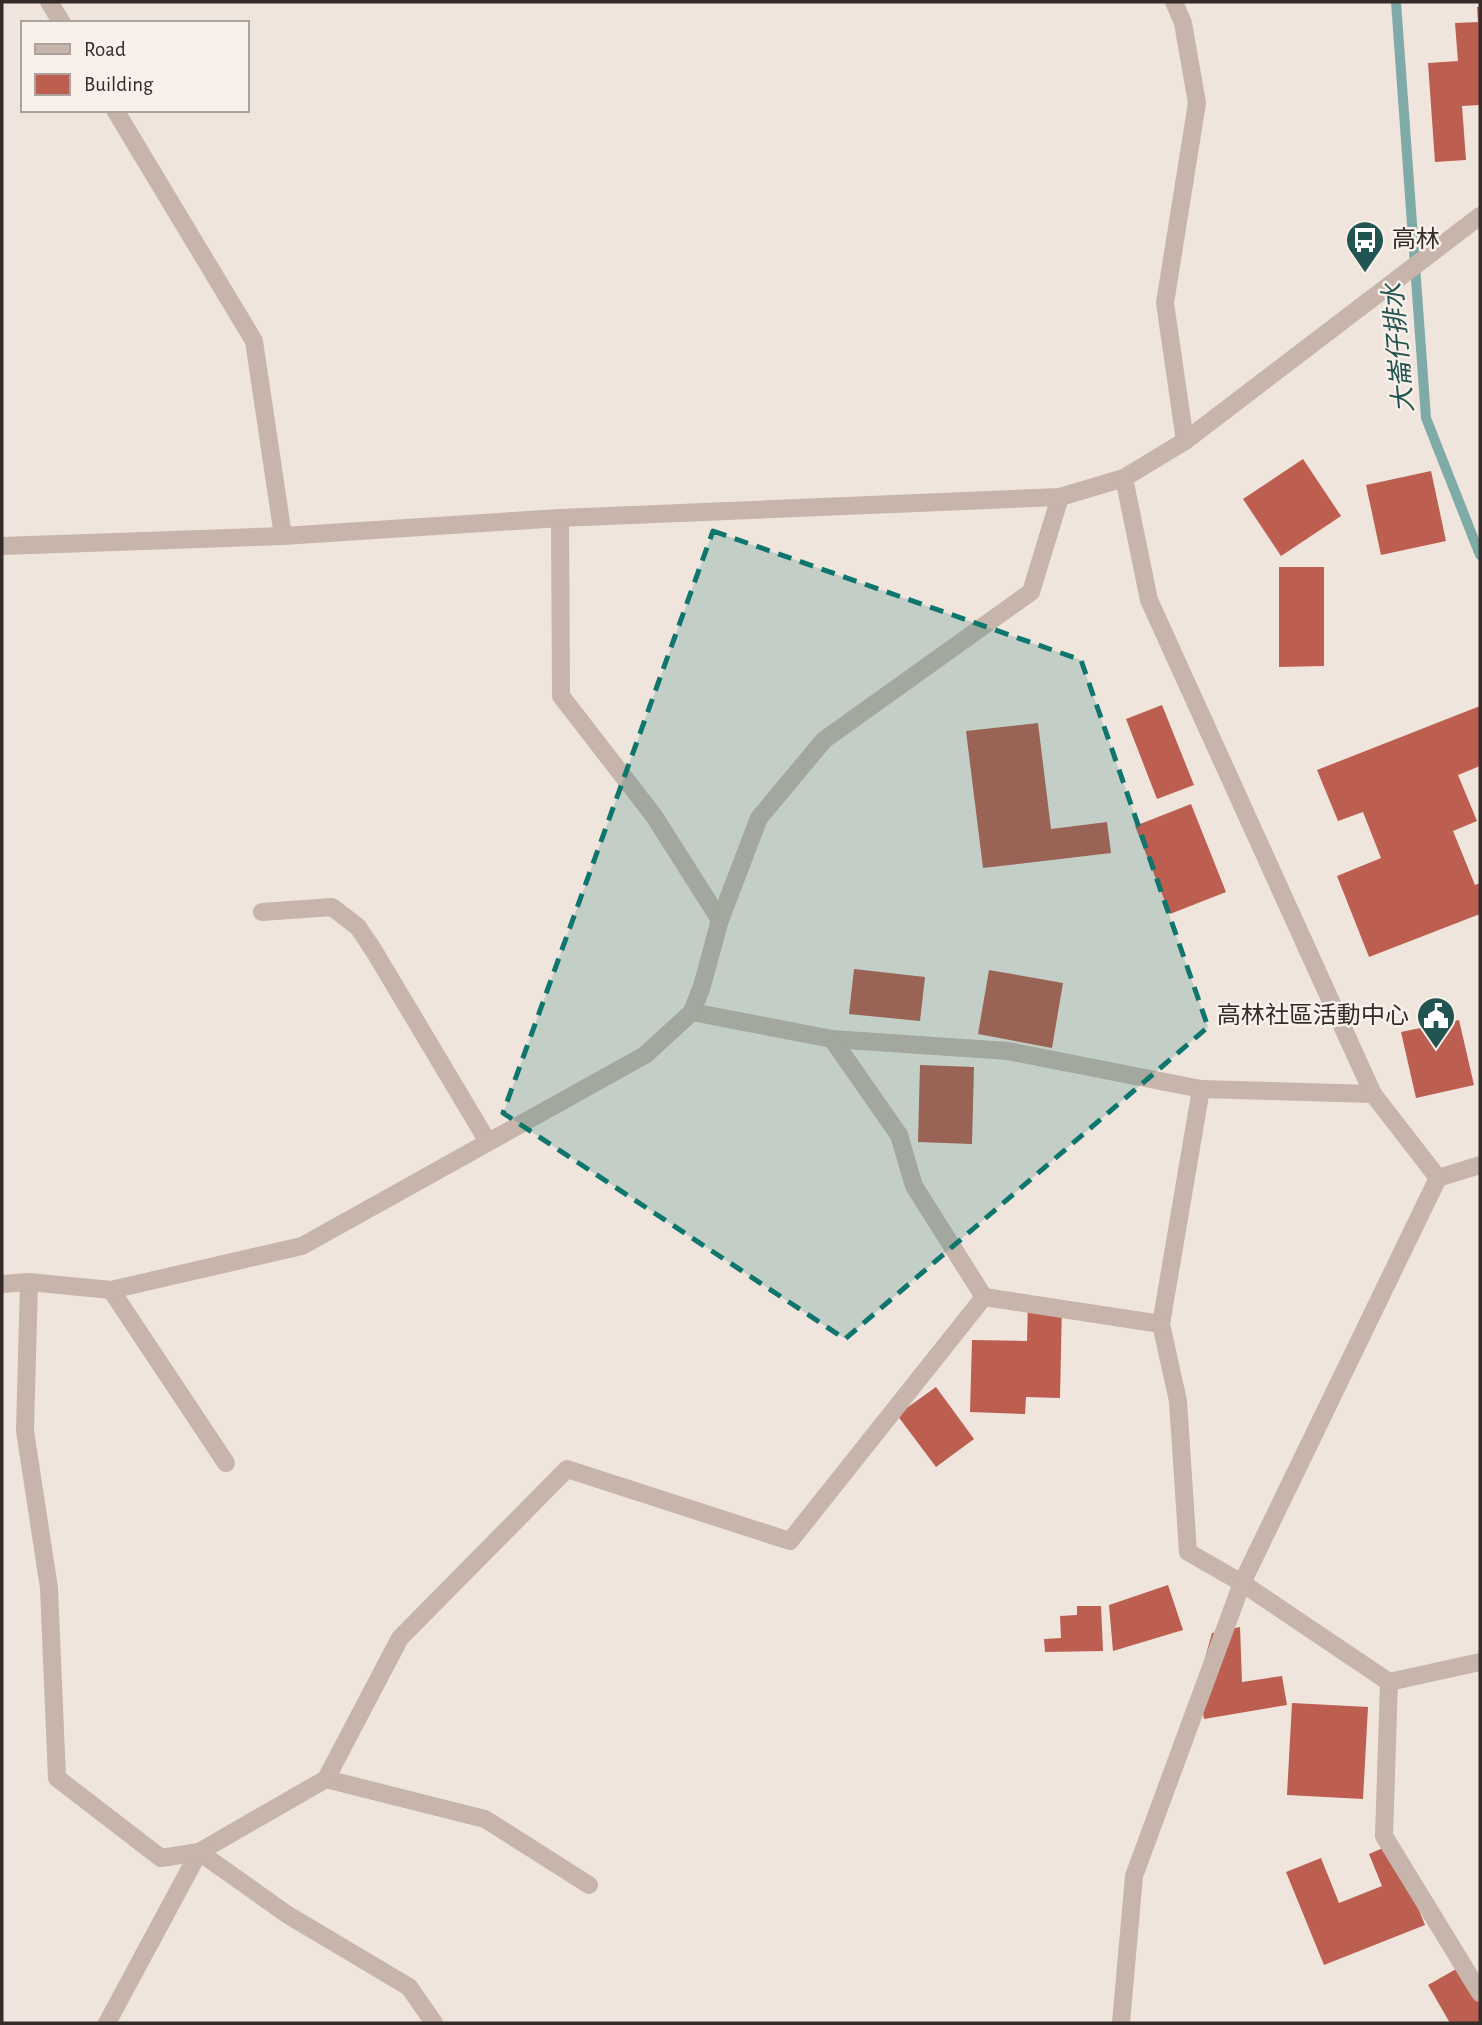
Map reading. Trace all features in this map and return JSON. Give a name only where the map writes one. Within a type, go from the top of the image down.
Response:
[{"type":"street","points":[[49,2],[61,21]]},
{"type":"street","points":[[1174,2],[1184,23],[1197,103],[1165,303],[1185,441]]},
{"type":"street","points":[[116,112],[254,341],[283,536]]},
{"type":"street","points":[[2,546],[283,536],[560,518],[1060,497],[1124,478],[1185,441],[1480,216]]},
{"type":"street","points":[[1124,478],[1149,600],[1373,1094],[1437,1178]]},
{"type":"street","points":[[2,1284],[29,1282],[111,1290],[302,1246],[645,1055],[692,1012],[720,920],[758,818],[824,740],[1031,592],[1060,497]]},
{"type":"street","points":[[560,518],[561,696],[654,816],[720,920]]},
{"type":"street","points":[[262,912],[332,907],[358,928],[488,1142]]},
{"type":"street","points":[[692,1012],[832,1039],[1008,1051],[1201,1089],[1373,1094]]},
{"type":"street","points":[[832,1039],[899,1135],[914,1186],[984,1297],[1161,1324]]},
{"type":"street","points":[[1201,1089],[1161,1324],[1178,1401],[1188,1552],[1242,1583],[1389,1682],[1480,1662]]},
{"type":"street","points":[[1121,2023],[1134,1876],[1242,1583],[1437,1178],[1480,1165]]},
{"type":"street","points":[[29,1282],[24,1431],[49,1588],[57,1778],[161,1858],[199,1852],[326,1779],[400,1638],[567,1469],[790,1541],[984,1297]]},
{"type":"street","points":[[111,1290],[226,1463]]},
{"type":"street","points":[[1389,1682],[1384,1836],[1480,1993]]},
{"type":"street","points":[[326,1779],[485,1819],[589,1885]]},
{"type":"street","points":[[107,2023],[199,1852]]},
{"type":"street","points":[[199,1852],[288,1915],[409,1987],[434,2023]]},
{"type":"highlighted area","points":[[713,531],[1081,660],[1208,1027],[845,1339],[503,1113]]},
{"type":"building","points":[[1477,7],[1480,7],[1480,105],[1462,106],[1466,160],[1435,162],[1428,63],[1458,61],[1455,23],[1478,22]]},
{"type":"building","points":[[1303,459],[1341,516],[1281,556],[1243,499]]},
{"type":"building","points":[[1431,471],[1446,541],[1381,555],[1366,485]]},
{"type":"building","points":[[1279,567],[1324,567],[1324,666],[1279,667]]},
{"type":"building","points":[[1162,705],[1194,785],[1157,799],[1126,719]]},
{"type":"building","points":[[1480,706],[1480,766],[1458,775],[1477,821],[1453,831],[1475,885],[1480,883],[1480,914],[1369,957],[1337,876],[1381,858],[1363,812],[1338,821],[1317,770]]},
{"type":"building","points":[[1038,723],[1051,829],[1107,822],[1111,853],[983,868],[966,731]]},
{"type":"building","points":[[1191,804],[1226,892],[1170,914],[1135,826]]},
{"type":"building","points":[[854,969],[925,977],[920,1021],[849,1014]]},
{"type":"building","points":[[989,970],[1063,983],[1052,1048],[978,1034]]},
{"type":"building","name":"高林社區活動中心","points":[[1459,1020],[1474,1085],[1416,1098],[1401,1032]]},
{"type":"building","points":[[920,1065],[974,1067],[972,1144],[918,1142]]},
{"type":"building","points":[[1028,1302],[1062,1303],[1060,1398],[1026,1397],[1025,1414],[970,1412],[972,1340],[1027,1341]]},
{"type":"building","points":[[936,1387],[974,1439],[936,1467],[897,1415]]},
{"type":"building","points":[[1168,1585],[1183,1630],[1113,1651],[1109,1605]]},
{"type":"building","points":[[1077,1606],[1101,1606],[1103,1651],[1045,1652],[1044,1639],[1061,1638],[1060,1616],[1077,1615]]},
{"type":"building","points":[[1240,1627],[1242,1682],[1282,1676],[1287,1705],[1204,1719],[1198,1683],[1212,1633]]},
{"type":"building","points":[[1292,1703],[1368,1707],[1363,1799],[1287,1795]]},
{"type":"building","points":[[1392,1844],[1425,1925],[1324,1965],[1286,1872],[1321,1858],[1339,1903],[1382,1886],[1369,1854]]},
{"type":"building","points":[[1465,1964],[1480,1990],[1480,2023],[1450,2023],[1428,1985]]},
{"type":"waterway","name":"大崙仔排水","points":[[1396,2],[1426,418],[1480,555]]},
{"type":"place","name":"高林","points":[[1365,274]]},
{"type":"place","name":"高林社區活動中心","points":[[1436,1050]]}]
